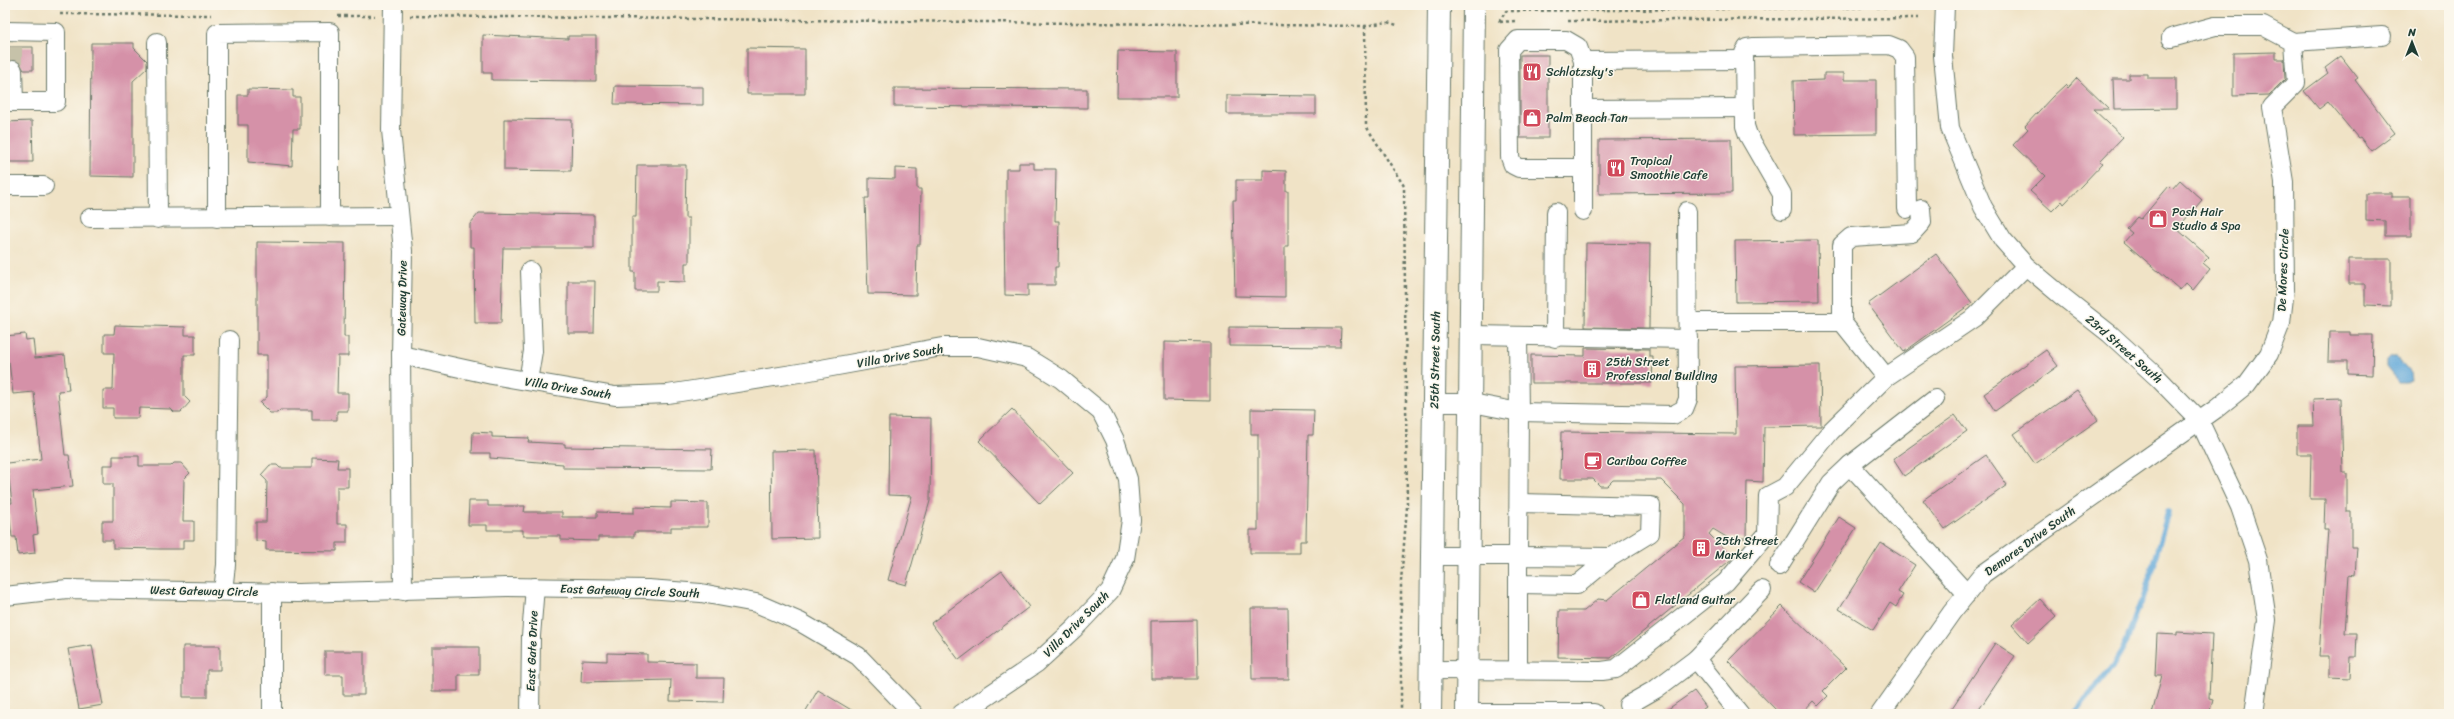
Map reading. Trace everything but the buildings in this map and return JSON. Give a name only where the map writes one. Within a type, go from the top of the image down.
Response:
[{"type":"main road","name":"25th Street South","points":[[1430,714],[1439,5]]},
{"type":"main road","points":[[1467,714],[1472,403],[1474,5]]},
{"type":"street","name":"Gateway Drive","points":[[393,5],[391,130],[402,251],[401,355],[403,591]]},
{"type":"street","name":"23rd Street South","points":[[1945,5],[1944,77],[1950,128],[1983,208],[2004,240],[2026,266],[2110,334],[2158,378],[2199,420],[2240,507],[2258,560],[2266,620],[2254,714]]},
{"type":"street","points":[[2171,38],[2215,26],[2263,26],[2293,42],[2382,36]]},
{"type":"street","points":[[10,37],[56,32],[56,102],[10,102],[13,70]]},
{"type":"street","points":[[217,218],[217,33],[330,32],[330,217]]},
{"type":"street","points":[[1583,168],[1519,168],[1514,165],[1510,157],[1509,50],[1518,40],[1566,40],[1578,47],[1583,61],[1583,109],[1583,168],[1583,211]]},
{"type":"street","points":[[157,42],[158,219]]},
{"type":"street","name":"De Mores Circle","points":[[2199,420],[2247,384],[2270,354],[2281,323],[2285,289],[2284,182],[2272,107],[2296,83],[2293,42]]},
{"type":"street","points":[[1782,210],[1782,194],[1748,135],[1745,108],[1744,60],[1744,53],[1747,48],[1890,45],[1899,49],[1905,57],[1914,209],[1922,222],[1912,233],[1850,237],[1842,245],[1842,322],[1886,377]]},
{"type":"street","points":[[1583,61],[1744,60]]},
{"type":"street","points":[[1583,109],[1745,108]]},
{"type":"street","points":[[5,186],[44,186]]},
{"type":"street","points":[[1435,403],[1472,403],[1519,412],[1673,415],[1684,409],[1688,399],[1687,210]]},
{"type":"street","points":[[1554,338],[1556,212]]},
{"type":"street","points":[[90,218],[158,219],[399,216]]},
{"type":"street","points":[[1431,670],[1602,672],[1616,669],[1726,582],[1766,534],[1768,496],[1785,487],[1831,431],[1886,377],[1975,318],[2026,266]]},
{"type":"street","points":[[528,381],[533,351],[530,271]]},
{"type":"street","points":[[1472,335],[1554,338],[1842,322]]},
{"type":"street","points":[[1518,337],[1518,670]]},
{"type":"street","points":[[223,591],[226,564],[229,340]]},
{"type":"street","name":"Villa Drive South","points":[[401,355],[528,381],[615,396],[668,394],[799,373],[942,347],[978,347],[1027,358],[1060,379],[1101,412],[1114,440],[1128,479],[1131,520],[1125,559],[1110,591],[1075,628],[1037,663],[961,714]]},
{"type":"street","points":[[1779,566],[1831,483],[1850,465],[1935,399]]},
{"type":"street","name":"Demores Drive South","points":[[1880,714],[1983,574],[2199,420]]},
{"type":"street","points":[[1850,465],[1967,594]]},
{"type":"street","points":[[1518,584],[1577,585],[1611,557],[1650,533],[1651,506],[1519,503]]},
{"type":"street","points":[[1432,556],[1611,557]]},
{"type":"street","name":"East Gateway Circle South","points":[[403,591],[536,587],[648,589],[701,593],[756,603],[800,622],[858,656],[914,714]]},
{"type":"street","name":"East Gate Drive","points":[[530,714],[531,636],[536,587]]},
{"type":"street","name":"West Gateway Circle","points":[[5,596],[67,589],[272,592],[403,591]]},
{"type":"street","points":[[1628,705],[1656,689],[1696,659],[1762,590]]},
{"type":"street","points":[[272,592],[272,714]]},
{"type":"street","points":[[1696,659],[1740,714]]},
{"type":"street","points":[[1467,714],[1594,713]]},
{"type":"path","points":[[1974,6],[2040,5]]},
{"type":"path","points":[[1523,21],[1499,22],[1506,11],[1918,7]]},
{"type":"path","points":[[52,14],[219,15]]},
{"type":"path","points":[[330,16],[369,16]]},
{"type":"path","points":[[436,17],[1365,26],[1387,22],[1396,25]]},
{"type":"path","points":[[1563,21],[1920,18]]},
{"type":"path","points":[[1365,26],[1366,126],[1404,186],[1407,507],[1401,581],[1401,714]]},
{"type":"water","points":[[2390,357],[2396,357],[2410,373],[2411,380],[2407,383],[2399,383],[2386,367],[2386,361]]},
{"type":"waterway","points":[[2073,714],[2108,672],[2125,645],[2137,611],[2143,600],[2168,512]]},
{"type":"tunnel","points":[[13,47],[13,70]]},
{"type":"place","name":"Schlotzsky's","points":[[1532,72]]},
{"type":"place","name":"Palm Beach Tan","points":[[1532,118]]},
{"type":"place","name":"Tropical Smoothie Cafe","points":[[1616,168]]},
{"type":"place","name":"Posh Hair Studio & Spa","points":[[2158,219]]},
{"type":"place","name":"25th Street Professional Building","points":[[1592,369]]},
{"type":"place","name":"Caribou Coffee","points":[[1593,461]]},
{"type":"place","name":"25th Street Market","points":[[1701,548]]},
{"type":"place","name":"Flatland Guitar","points":[[1641,600]]}]
